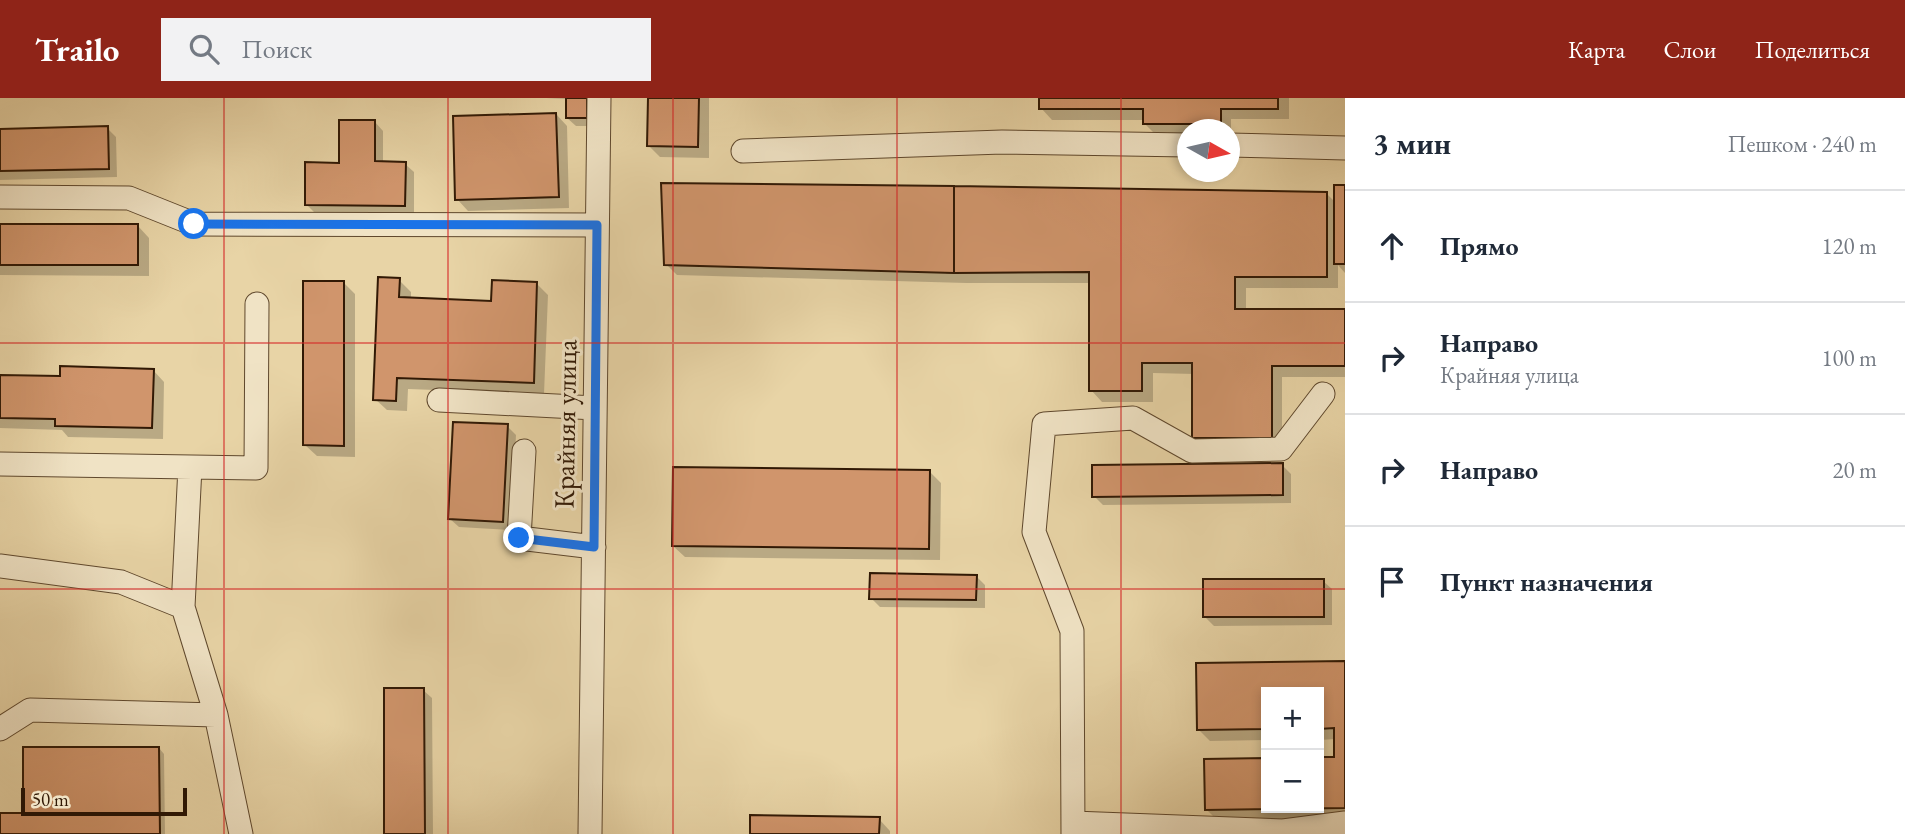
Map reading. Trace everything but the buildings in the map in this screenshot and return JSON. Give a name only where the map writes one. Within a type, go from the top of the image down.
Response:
[{"type":"street","name":"Крайняя улица","points":[[590,834],[598,98]]},
{"type":"street","points":[[743,150],[1002,142],[1177,145]]},
{"type":"street","points":[[1240,145],[1345,148]]},
{"type":"street","points":[[0,198],[129,198],[194,224],[597,225]]},
{"type":"street","points":[[0,464],[256,468],[257,304]]},
{"type":"street","points":[[1324,394],[1281,449],[1192,451],[1133,418],[1044,424],[1034,532],[1072,631],[1073,828],[1283,831],[1345,823]]},
{"type":"street","points":[[439,400],[595,408]]},
{"type":"street","points":[[524,451],[519,538],[594,547]]},
{"type":"street","points":[[190,467],[183,607],[216,715],[241,834]]},
{"type":"street","points":[[0,566],[121,582],[183,607]]},
{"type":"street","points":[[0,729],[30,710],[216,715]]},
{"type":"route","points":[[194,224],[597,225],[594,547],[519,538]]}]
